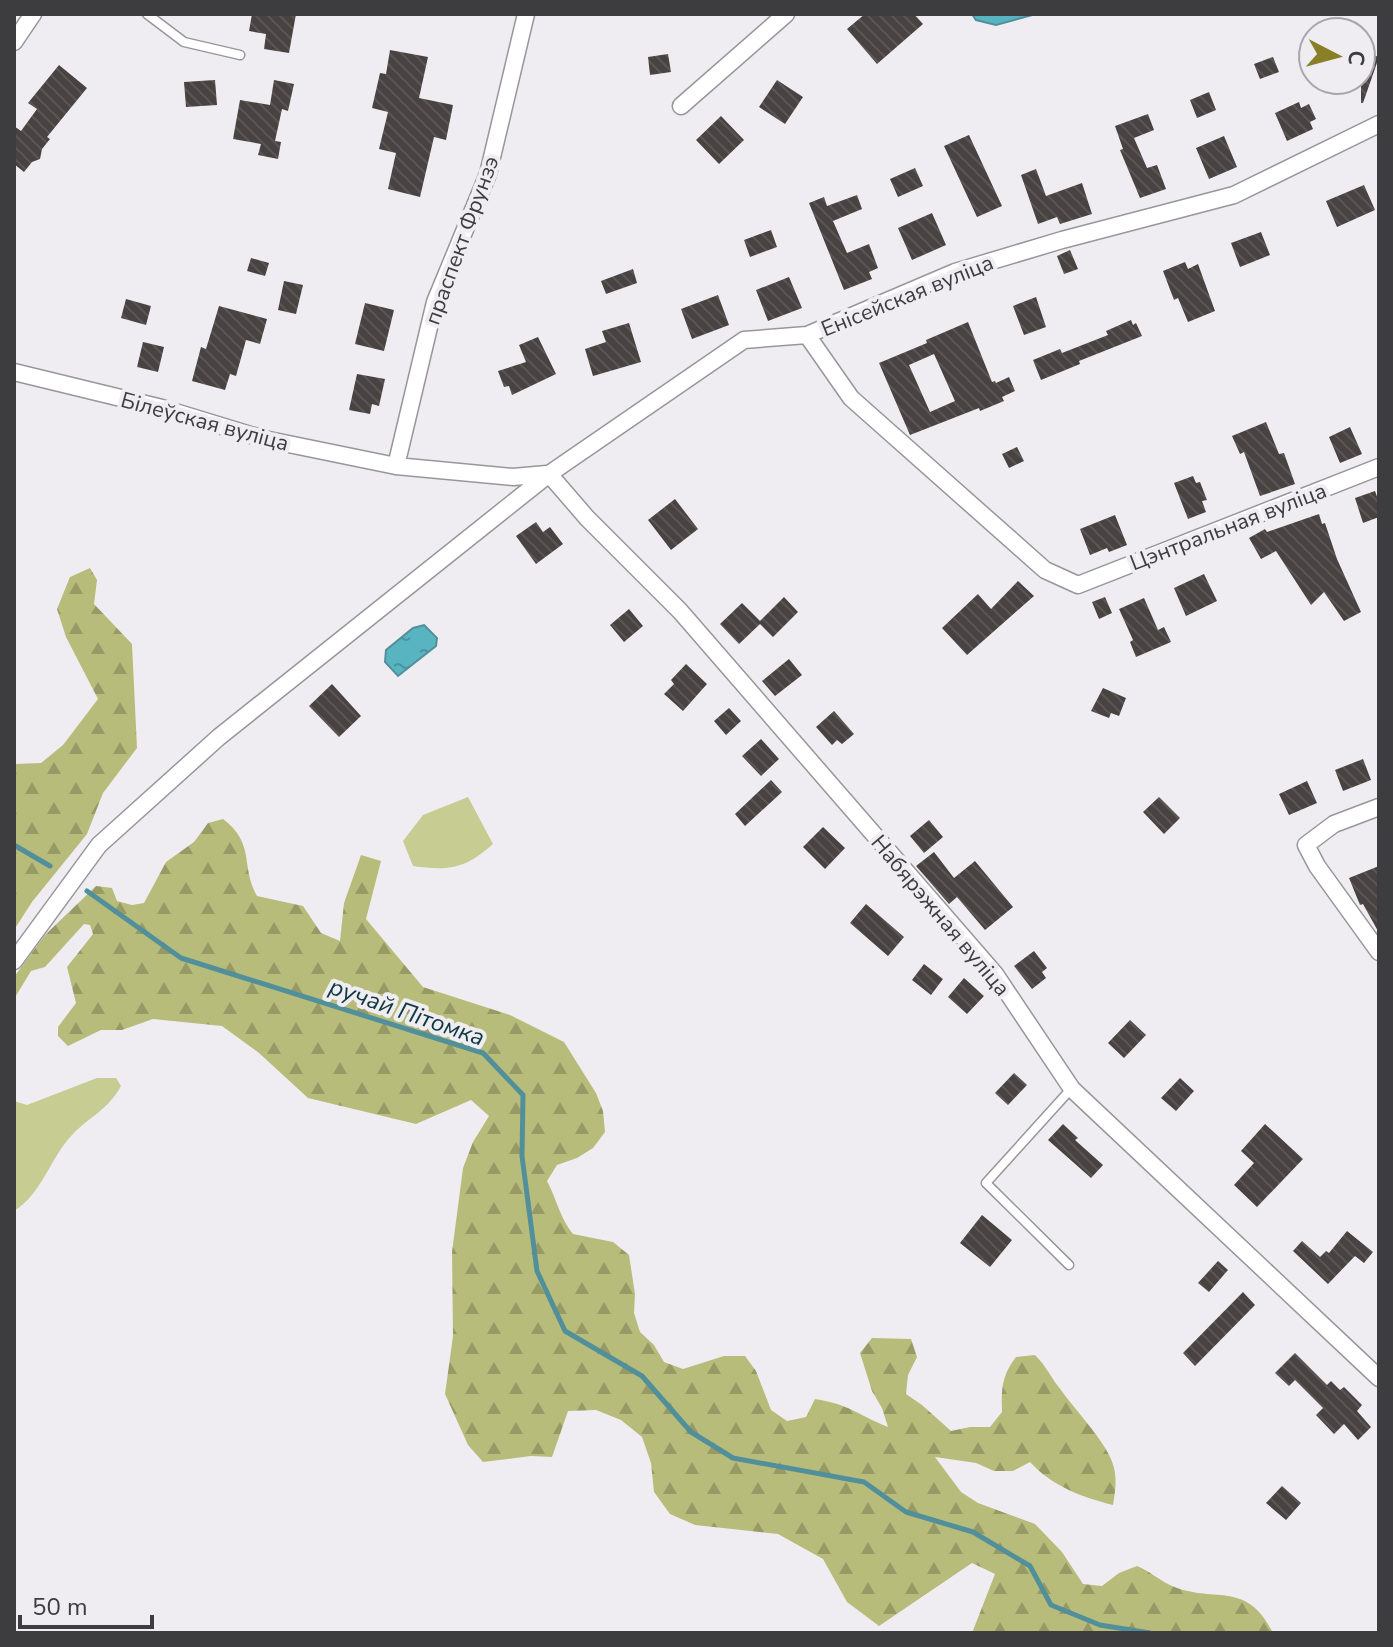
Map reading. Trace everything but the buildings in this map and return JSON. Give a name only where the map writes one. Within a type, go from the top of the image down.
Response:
[{"type":"street","points":[[14,42],[33,14]]},
{"type":"street","name":"праспект Фрунзэ","points":[[396,466],[435,302],[488,174],[526,14]]},
{"type":"street","points":[[681,106],[786,14]]},
{"type":"street","name":"Енісейская вуліца","points":[[14,961],[99,845],[219,737],[549,474],[744,340],[807,335],[955,272],[1234,195],[1379,124]]},
{"type":"street","name":"Цэнтральная вуліца","points":[[807,335],[851,398],[1045,570],[1078,585],[1379,467]]},
{"type":"street","name":"Білеўская вуліца","points":[[14,372],[162,408],[264,439],[396,466],[513,477],[549,474]]},
{"type":"street","name":"Набярэжная вуліца","points":[[549,474],[587,518],[680,611],[995,974],[1072,1089],[1379,1378]]},
{"type":"street","points":[[1379,807],[1334,824],[1306,845],[1317,866],[1379,952]]},
{"type":"lane","points":[[147,14],[184,42],[240,55]]},
{"type":"lane","points":[[1069,1265],[986,1183],[1072,1089]]},
{"type":"green space","points":[[90,568],[97,580],[94,604],[132,644],[137,748],[103,793],[87,834],[32,902],[14,930],[14,764],[41,763],[63,745],[98,699],[66,637],[57,609],[70,577]]},
{"type":"green space","points":[[468,797],[493,844],[474,859],[456,866],[413,866],[403,841],[423,815]]},
{"type":"green space","points":[[223,819],[244,846],[249,875],[257,896],[303,906],[321,933],[340,941],[344,903],[361,855],[381,861],[366,919],[423,987],[510,1015],[564,1042],[596,1093],[603,1111],[605,1132],[593,1148],[557,1165],[547,1181],[573,1234],[613,1242],[629,1255],[635,1294],[634,1313],[640,1332],[654,1345],[664,1362],[683,1369],[724,1356],[745,1356],[756,1371],[771,1410],[787,1421],[806,1417],[815,1399],[845,1407],[888,1427],[860,1353],[872,1338],[911,1339],[917,1357],[908,1375],[906,1394],[951,1431],[990,1427],[1002,1412],[1003,1383],[1011,1364],[1016,1357],[1035,1355],[1111,1459],[1115,1477],[1113,1505],[1068,1490],[1030,1462],[1013,1471],[994,1471],[976,1463],[935,1457],[961,1492],[978,1503],[1035,1524],[1062,1552],[1083,1584],[1102,1586],[1119,1573],[1137,1566],[1186,1591],[1240,1599],[1263,1616],[1273,1633],[972,1633],[995,1574],[972,1563],[879,1626],[847,1602],[823,1559],[778,1534],[695,1525],[670,1514],[654,1492],[651,1463],[642,1437],[621,1420],[596,1410],[568,1411],[552,1457],[531,1456],[483,1462],[468,1445],[445,1394],[453,1336],[452,1252],[463,1168],[473,1142],[489,1116],[471,1100],[416,1124],[308,1098],[259,1053],[222,1026],[153,1019],[122,1030],[101,1030],[68,1046],[58,1036],[58,1027],[76,1003],[67,967],[93,934],[90,925],[84,924],[45,967],[31,971],[14,999],[14,977],[45,935],[96,886],[112,888],[117,901],[132,905],[144,903],[166,862],[194,842],[208,823]]},
{"type":"green space","points":[[97,1078],[116,1078],[121,1086],[105,1107],[64,1144],[39,1186],[14,1211],[14,1101],[27,1105]]},
{"type":"water","points":[[972,14],[1036,14],[996,25],[976,20]]},
{"type":"water","points":[[424,625],[437,638],[436,646],[398,676],[385,662],[386,650],[413,628]]},
{"type":"waterway","name":"ручай Пітомка","points":[[14,845],[50,866]]},
{"type":"waterway","name":"ручай Пітомка","points":[[87,891],[181,958],[483,1053],[523,1095],[522,1156],[537,1271],[565,1331],[642,1376],[691,1432],[733,1458],[864,1482],[906,1512],[973,1532],[1030,1566],[1051,1605],[1100,1625],[1150,1633]]}]
